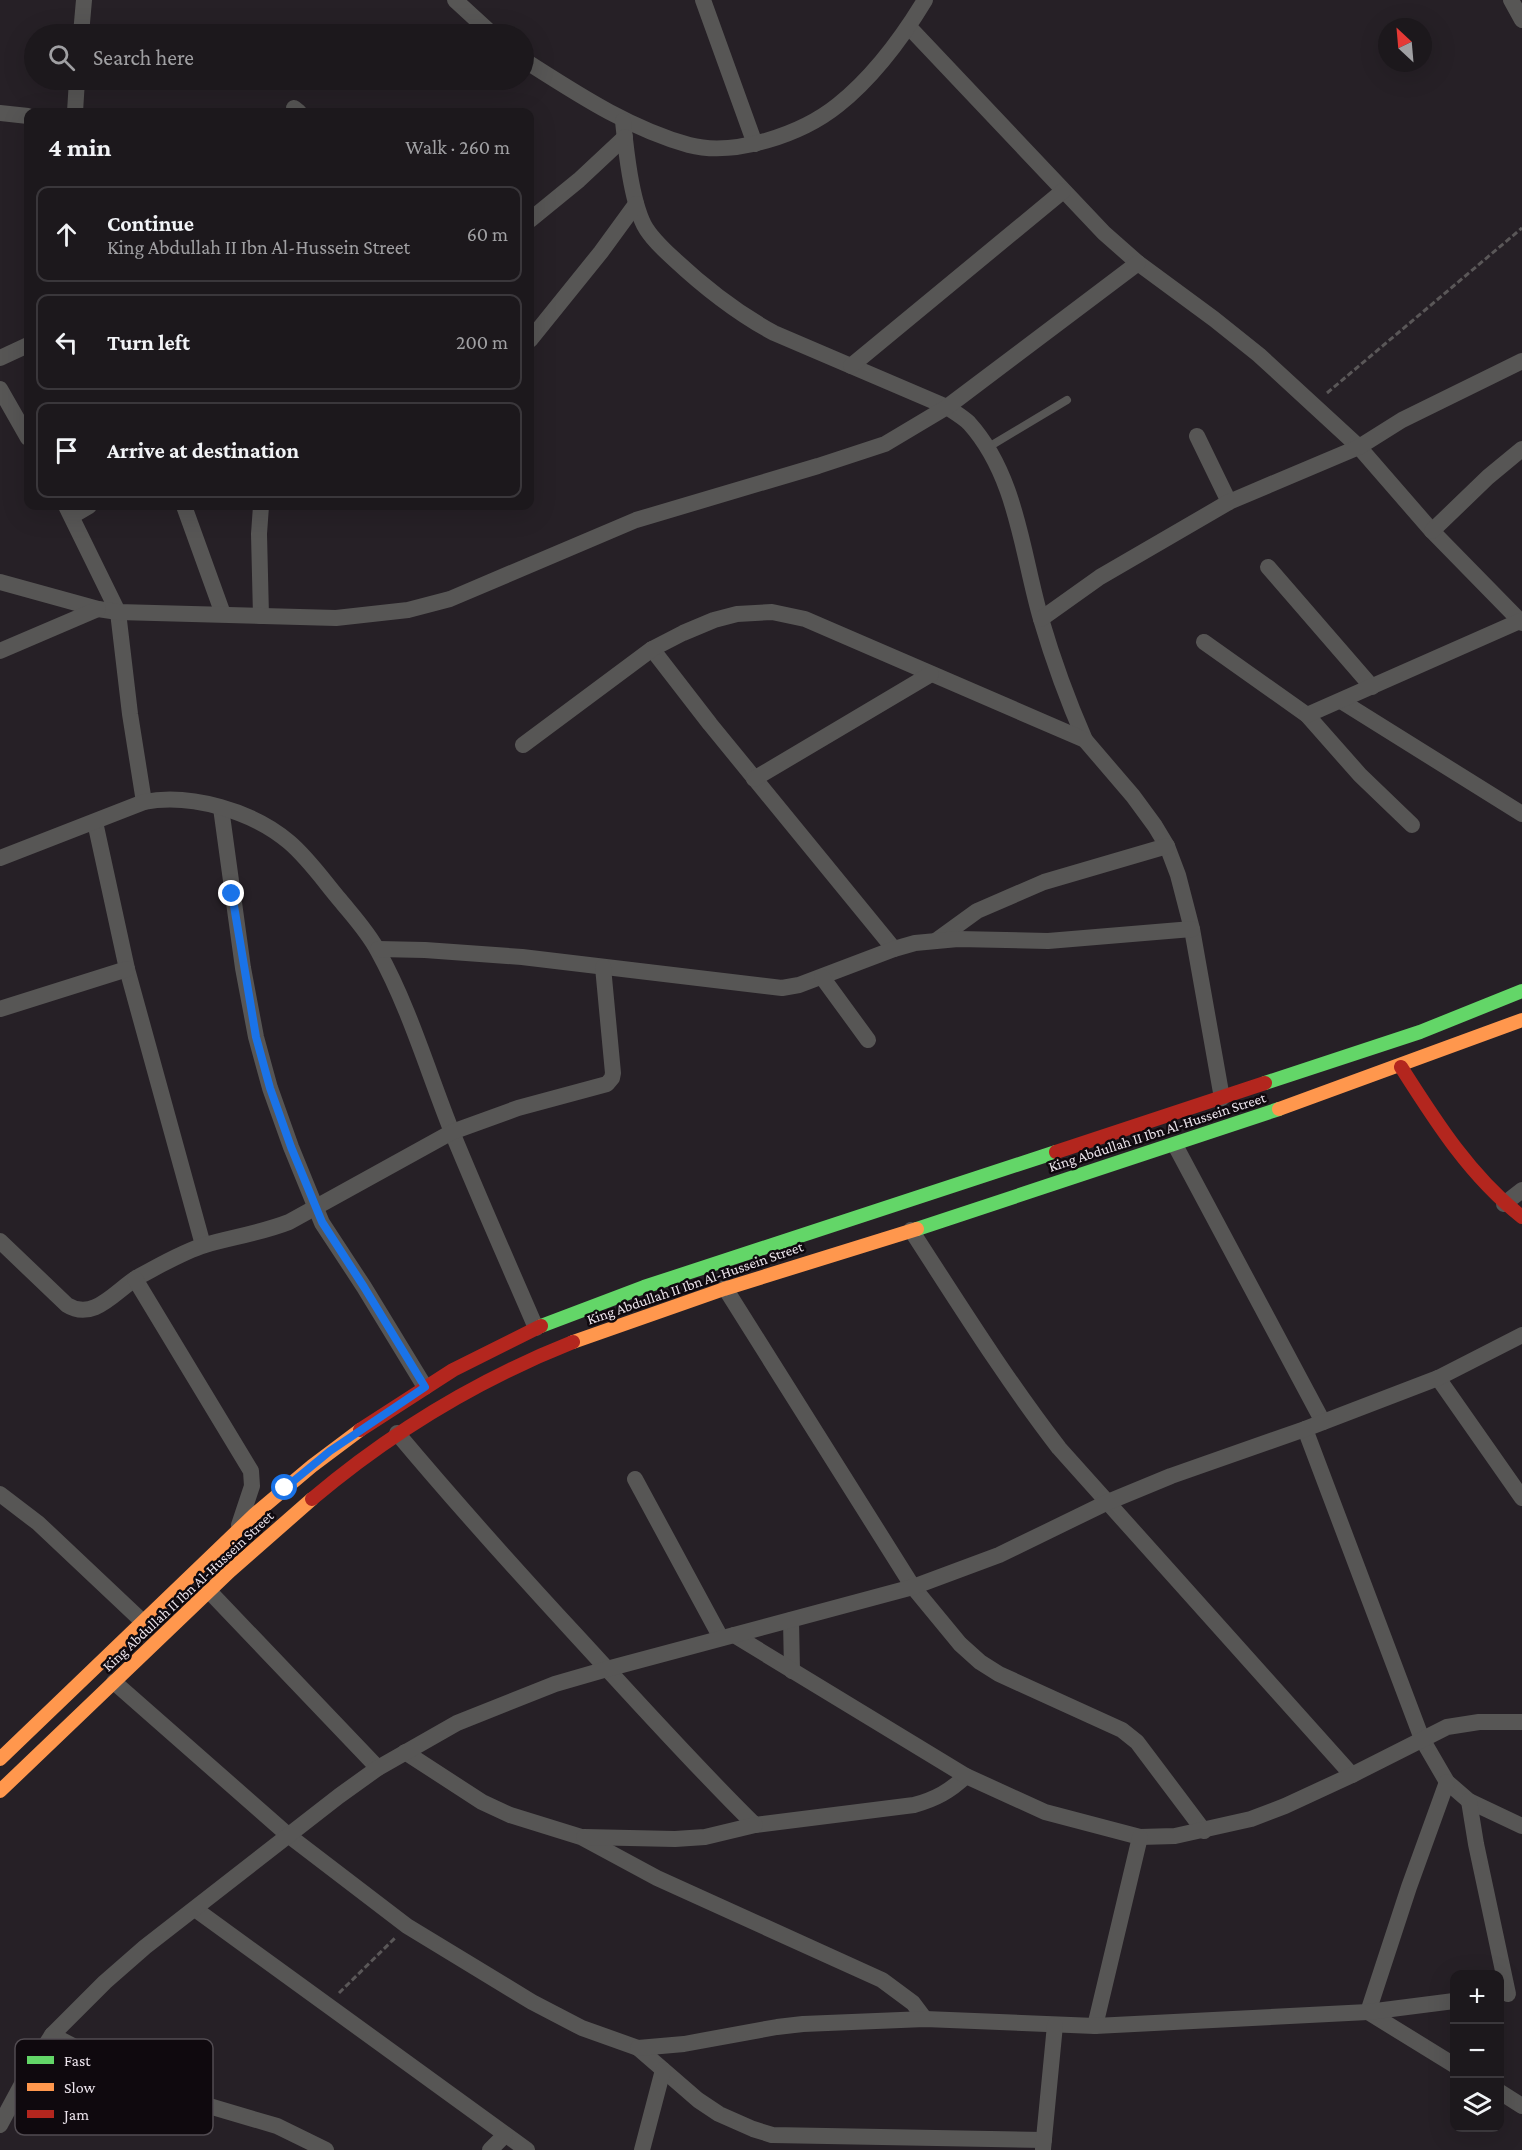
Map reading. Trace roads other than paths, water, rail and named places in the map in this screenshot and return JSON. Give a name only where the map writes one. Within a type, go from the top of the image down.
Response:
[{"type":"main road","name":"King Abdullah II Ibn Al-Hussein Street","points":[[0,1791],[209,1591],[322,1488],[397,1433],[470,1390],[532,1359],[604,1329],[724,1288],[828,1242],[1222,1098],[1420,1032],[1522,991]]},
{"type":"main road","name":"King Abdullah II Ibn Al-Hussein Street","points":[[0,1759],[237,1529],[330,1451],[425,1387],[536,1328],[644,1287],[828,1242],[856,1232],[911,1230],[1401,1067],[1522,1020]]},
{"type":"main road","points":[[1401,1067],[1470,1169],[1504,1204],[1522,1217]]},
{"type":"street","points":[[82,24],[84,0]]},
{"type":"street","points":[[455,0],[481,24]]},
{"type":"street","points":[[703,0],[755,144]]},
{"type":"street","points":[[534,67],[624,129],[690,145],[727,149],[781,136],[838,106],[870,74],[909,27],[925,0]]},
{"type":"street","points":[[1511,0],[1522,20]]},
{"type":"street","points":[[909,27],[1104,233],[1138,263],[1259,355],[1359,447],[1432,531],[1521,622],[1306,715]]},
{"type":"street","points":[[75,108],[76,90]]},
{"type":"street","points":[[0,113],[24,116]]},
{"type":"street","points":[[624,129],[636,204],[644,226],[658,244],[722,300],[749,319],[774,333],[947,407],[968,422],[987,448],[1000,471],[1012,506],[1041,619],[1085,740],[1133,796],[1155,826],[1167,846],[1178,875],[1192,929],[1222,1098]]},
{"type":"street","points":[[534,217],[579,180],[624,129]]},
{"type":"street","points":[[851,366],[1063,191]]},
{"type":"street","points":[[534,335],[636,204]]},
{"type":"street","points":[[0,582],[98,609],[118,612],[336,618],[408,610],[450,599],[636,520],[885,444],[947,407],[1138,263]]},
{"type":"street","points":[[0,358],[24,347]]},
{"type":"street","points":[[1041,619],[1100,577],[1229,502],[1359,447],[1402,420],[1522,361]]},
{"type":"street","points":[[0,389],[24,431]]},
{"type":"street","points":[[1197,436],[1229,502]]},
{"type":"street","points":[[1432,531],[1488,477],[1522,449]]},
{"type":"street","points":[[185,510],[223,614]]},
{"type":"street","points":[[261,510],[261,616]]},
{"type":"street","points":[[69,511],[118,612],[130,714],[144,802]]},
{"type":"street","points":[[1268,567],[1372,687]]},
{"type":"street","points":[[0,651],[98,609]]},
{"type":"street","points":[[523,746],[652,649],[714,620],[737,614],[772,612],[805,619],[1085,740]]},
{"type":"street","points":[[1204,642],[1306,715],[1360,775],[1412,825]]},
{"type":"street","points":[[652,649],[894,949]]},
{"type":"street","points":[[754,778],[931,674]]},
{"type":"street","points":[[1341,701],[1522,814]]},
{"type":"street","points":[[0,858],[144,802],[157,800],[181,801],[221,808],[249,817],[289,842],[315,870],[378,949],[422,1052],[452,1132],[536,1328]]},
{"type":"street","points":[[221,808],[236,926],[256,1037],[270,1088],[316,1209],[425,1387]]},
{"type":"street","points":[[95,822],[127,969],[203,1245]]},
{"type":"street","points":[[938,940],[977,911],[1044,882],[1167,846]]},
{"type":"street","points":[[378,949],[501,955],[783,988],[799,985],[915,943],[938,940],[1048,941],[1192,929]]},
{"type":"street","points":[[0,1241],[67,1305],[80,1311],[87,1311],[95,1308],[135,1279],[203,1245],[267,1231],[316,1209],[452,1132],[518,1108],[602,1085],[610,1081],[613,1073],[603,967]]},
{"type":"street","points":[[0,1009],[127,969]]},
{"type":"street","points":[[822,977],[868,1040]]},
{"type":"street","points":[[1175,1144],[1323,1422]]},
{"type":"street","points":[[1504,1204],[1522,1190]]},
{"type":"street","points":[[911,1230],[979,1336],[1059,1448],[1352,1775]]},
{"type":"street","points":[[135,1279],[251,1471],[252,1486],[237,1529]]},
{"type":"street","points":[[724,1288],[913,1587],[960,1644],[980,1662],[999,1674],[1105,1720],[1122,1730],[1137,1742],[1204,1831]]},
{"type":"street","points":[[49,2039],[105,1982],[145,1947],[288,1834],[378,1768],[457,1724],[555,1684],[913,1587],[999,1555],[1108,1502],[1215,1459],[1305,1429],[1438,1378],[1522,1335]]},
{"type":"street","points":[[1438,1378],[1522,1498]]},
{"type":"street","points":[[1305,1429],[1422,1739],[1447,1782],[1469,1801],[1522,1826]]},
{"type":"street","points":[[397,1433],[454,1501],[607,1669],[755,1825]]},
{"type":"street","points":[[634,1479],[728,1636],[792,1671],[966,1776],[1004,1795],[1045,1812],[1140,1838],[1175,1836],[1251,1819],[1352,1775],[1447,1727],[1462,1723],[1522,1722]]},
{"type":"street","points":[[0,1494],[38,1523],[143,1622]]},
{"type":"street","points":[[209,1591],[378,1768]]},
{"type":"street","points":[[791,1620],[792,1671]]},
{"type":"street","points":[[114,1682],[288,1834],[408,1926],[532,2002],[582,2028],[638,2048],[698,2100],[719,2114],[753,2129],[771,2134],[1044,2145],[1055,2025]]},
{"type":"street","points":[[405,1752],[482,1802],[510,1815],[581,1837],[657,1878],[882,1980],[913,2003],[925,2019]]},
{"type":"street","points":[[581,1837],[675,1839],[705,1837],[755,1825],[914,1805],[950,1791],[966,1776]]},
{"type":"street","points":[[1368,2012],[1409,1887],[1447,1782]]},
{"type":"street","points":[[1469,1801],[1476,1844],[1510,1993]]},
{"type":"street","points":[[1095,2026],[1140,1838]]},
{"type":"street","points":[[195,1909],[527,2150]]},
{"type":"street","points":[[638,2048],[684,2044],[777,2027],[925,2019],[1095,2026],[1368,2012],[1450,2002]]},
{"type":"street","points":[[1368,2012],[1450,2062]]},
{"type":"street","points":[[52,2035],[60,2039]]},
{"type":"street","points":[[642,2150],[663,2070]]},
{"type":"street","points":[[1504,2095],[1522,2106]]},
{"type":"street","points":[[0,2125],[15,2097]]},
{"type":"street","points":[[213,2107],[277,2126],[326,2150]]},
{"type":"street","points":[[490,2150],[505,2135]]},
{"type":"lane","points":[[987,448],[1067,400]]}]
